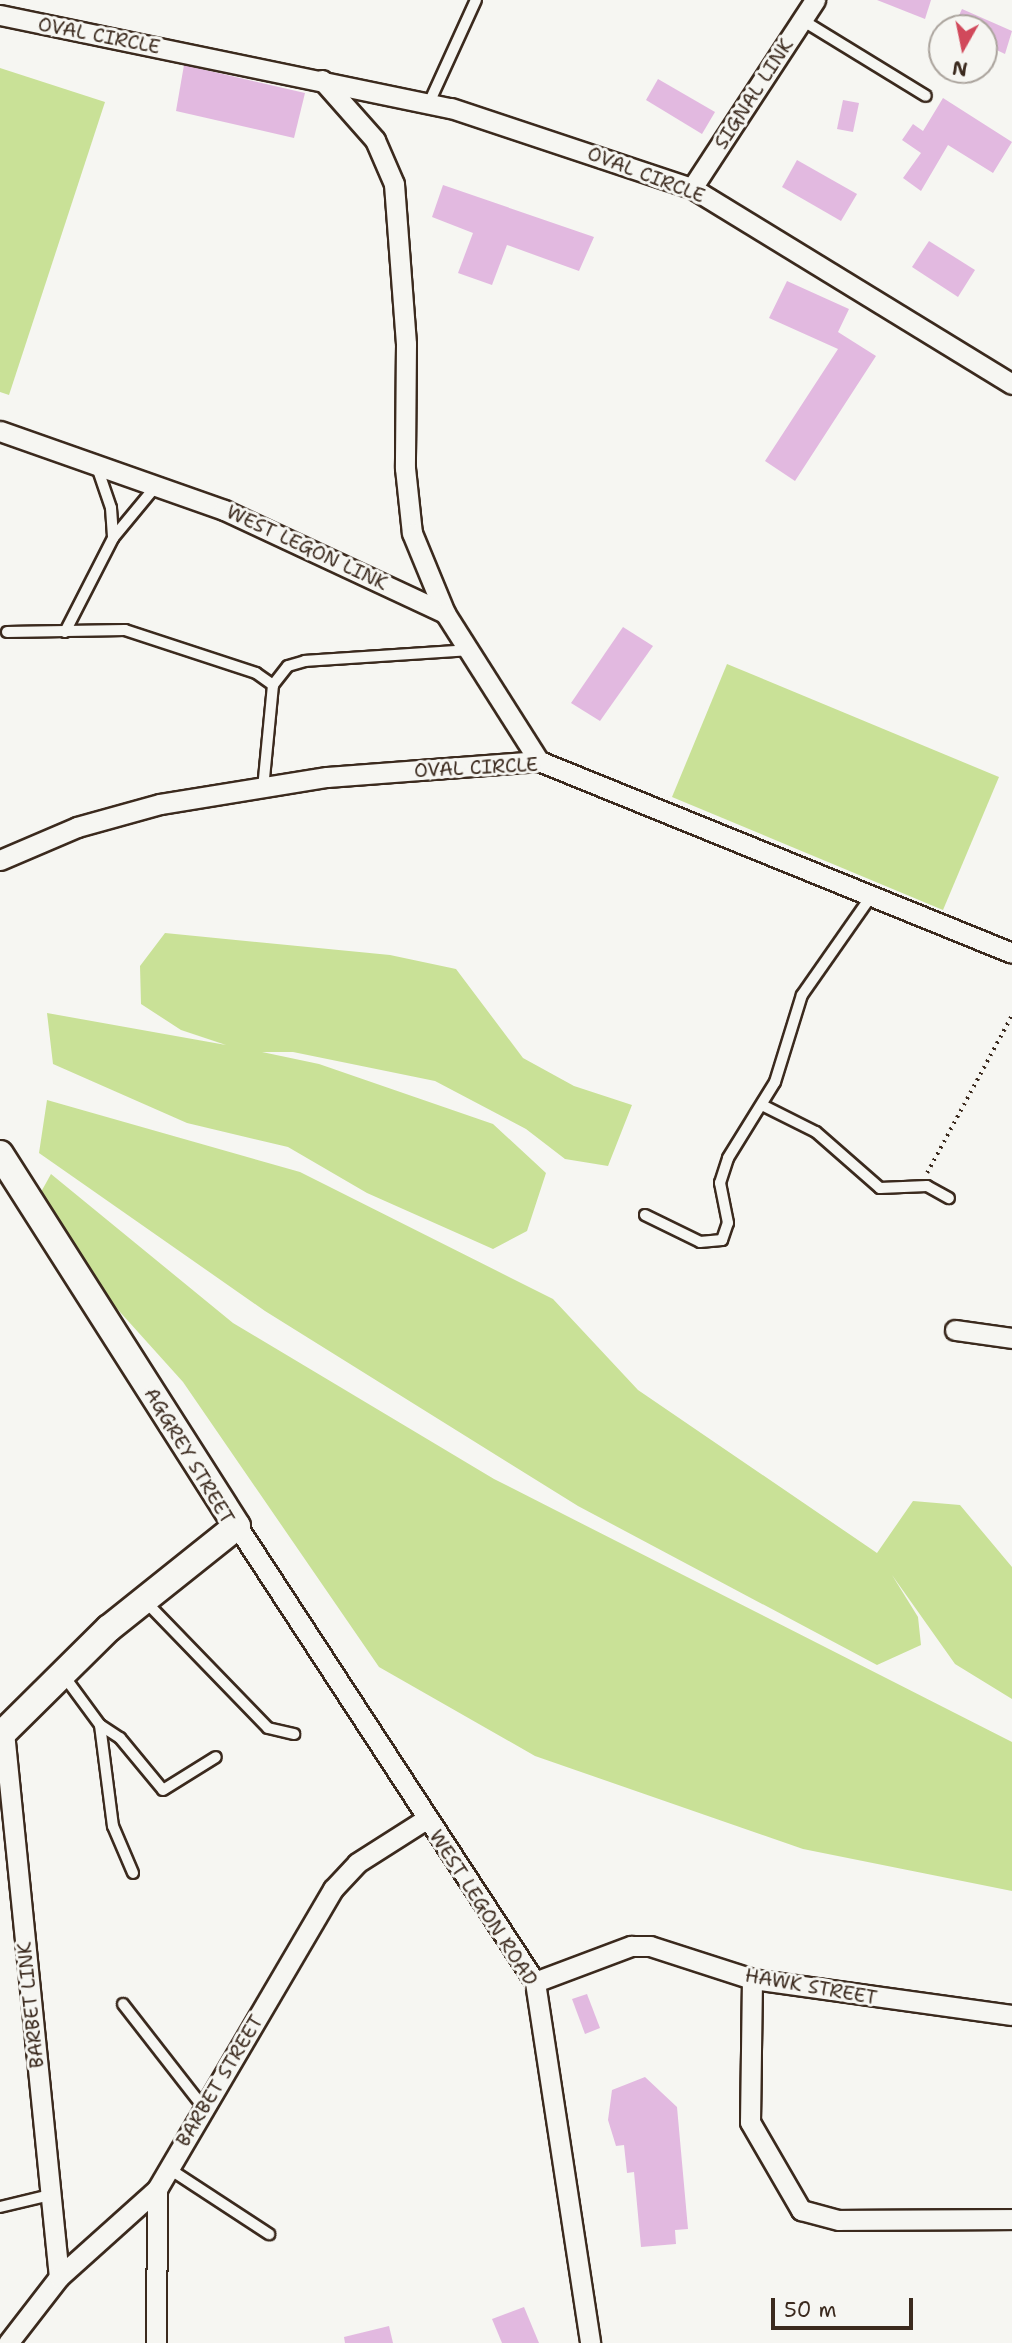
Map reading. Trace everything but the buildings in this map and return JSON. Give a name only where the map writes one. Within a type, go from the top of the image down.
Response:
[{"type":"main road","name":"AGGREY STREET","points":[[0,1154],[237,1526],[144,1600],[2,1734]]},
{"type":"street","name":"SIGNAL LINK","points":[[692,188],[815,0]]},
{"type":"street","name":"OVAL CIRCLE","points":[[0,15],[429,103],[692,188],[1012,384]]},
{"type":"street","points":[[322,80],[375,140],[394,184],[407,344],[405,468],[412,533],[445,612],[539,761]]},
{"type":"street","name":"WEST LEGON LINK","points":[[0,431],[224,510],[445,612]]},
{"type":"street","name":"OVAL CIRCLE","points":[[0,860],[78,827],[160,804],[327,777],[539,761],[1012,953]]},
{"type":"street","points":[[955,1330],[1012,1338]]},
{"type":"street","name":"WEST LEGON ROAD","points":[[237,1526],[535,1982],[590,2343]]},
{"type":"street","name":"BARBET LINK","points":[[2,1734],[59,2277]]},
{"type":"street","name":"BARBET STREET","points":[[8,2343],[59,2277],[157,2189],[167,2167],[205,2109],[333,1889],[357,1863],[426,1819]]},
{"type":"street","name":"HAWK STREET","points":[[535,1982],[631,1946],[650,1946],[752,1979],[1012,2015]]},
{"type":"street","points":[[752,1979],[750,2122],[801,2210],[839,2220],[1012,2219]]},
{"type":"street","points":[[156,2343],[157,2189]]},
{"type":"lane","points":[[429,103],[476,0]]},
{"type":"lane","points":[[802,20],[926,96]]},
{"type":"lane","points":[[96,465],[111,508],[113,538]]},
{"type":"lane","points":[[65,632],[113,538],[156,486]]},
{"type":"lane","points":[[6,632],[125,631],[256,673],[274,685]]},
{"type":"lane","points":[[263,788],[274,685],[288,666],[305,661],[470,650]]},
{"type":"lane","points":[[645,1215],[700,1242],[722,1240],[728,1223],[720,1183],[728,1158],[775,1082],[802,995],[872,895]]},
{"type":"lane","points":[[762,1105],[816,1132],[880,1188],[921,1185],[948,1198]]},
{"type":"lane","points":[[144,1600],[268,1728],[294,1734]]},
{"type":"lane","points":[[64,1676],[100,1725],[120,1738],[163,1790],[216,1758]]},
{"type":"lane","points":[[100,1725],[115,1833],[132,1873]]},
{"type":"lane","points":[[123,2004],[205,2109]]},
{"type":"lane","points":[[167,2167],[269,2234]]},
{"type":"lane","points":[[0,2207],[50,2195]]},
{"type":"path","points":[[921,1185],[1012,1015]]},
{"type":"green space","points":[[0,68],[105,102],[9,395],[0,392]]},
{"type":"green space","points":[[727,664],[999,777],[943,910],[672,797]]},
{"type":"green space","points":[[165,933],[390,955],[456,969],[523,1058],[574,1086],[632,1105],[608,1166],[565,1159],[526,1129],[435,1081],[293,1052],[262,1052],[319,1064],[493,1124],[546,1173],[527,1231],[493,1249],[367,1193],[288,1147],[187,1123],[53,1064],[47,1013],[226,1045],[181,1030],[141,1004],[140,966]]},
{"type":"green space","points":[[47,1100],[300,1172],[553,1299],[638,1390],[877,1553],[913,1501],[960,1505],[1012,1567],[1012,1699],[955,1664],[892,1575],[918,1617],[921,1645],[877,1665],[578,1506],[265,1311],[39,1153]]},
{"type":"green space","points":[[51,1174],[233,1323],[494,1479],[1012,1742],[1012,1891],[803,1849],[535,1756],[379,1667],[183,1382],[102,1292],[36,1201]]}]
